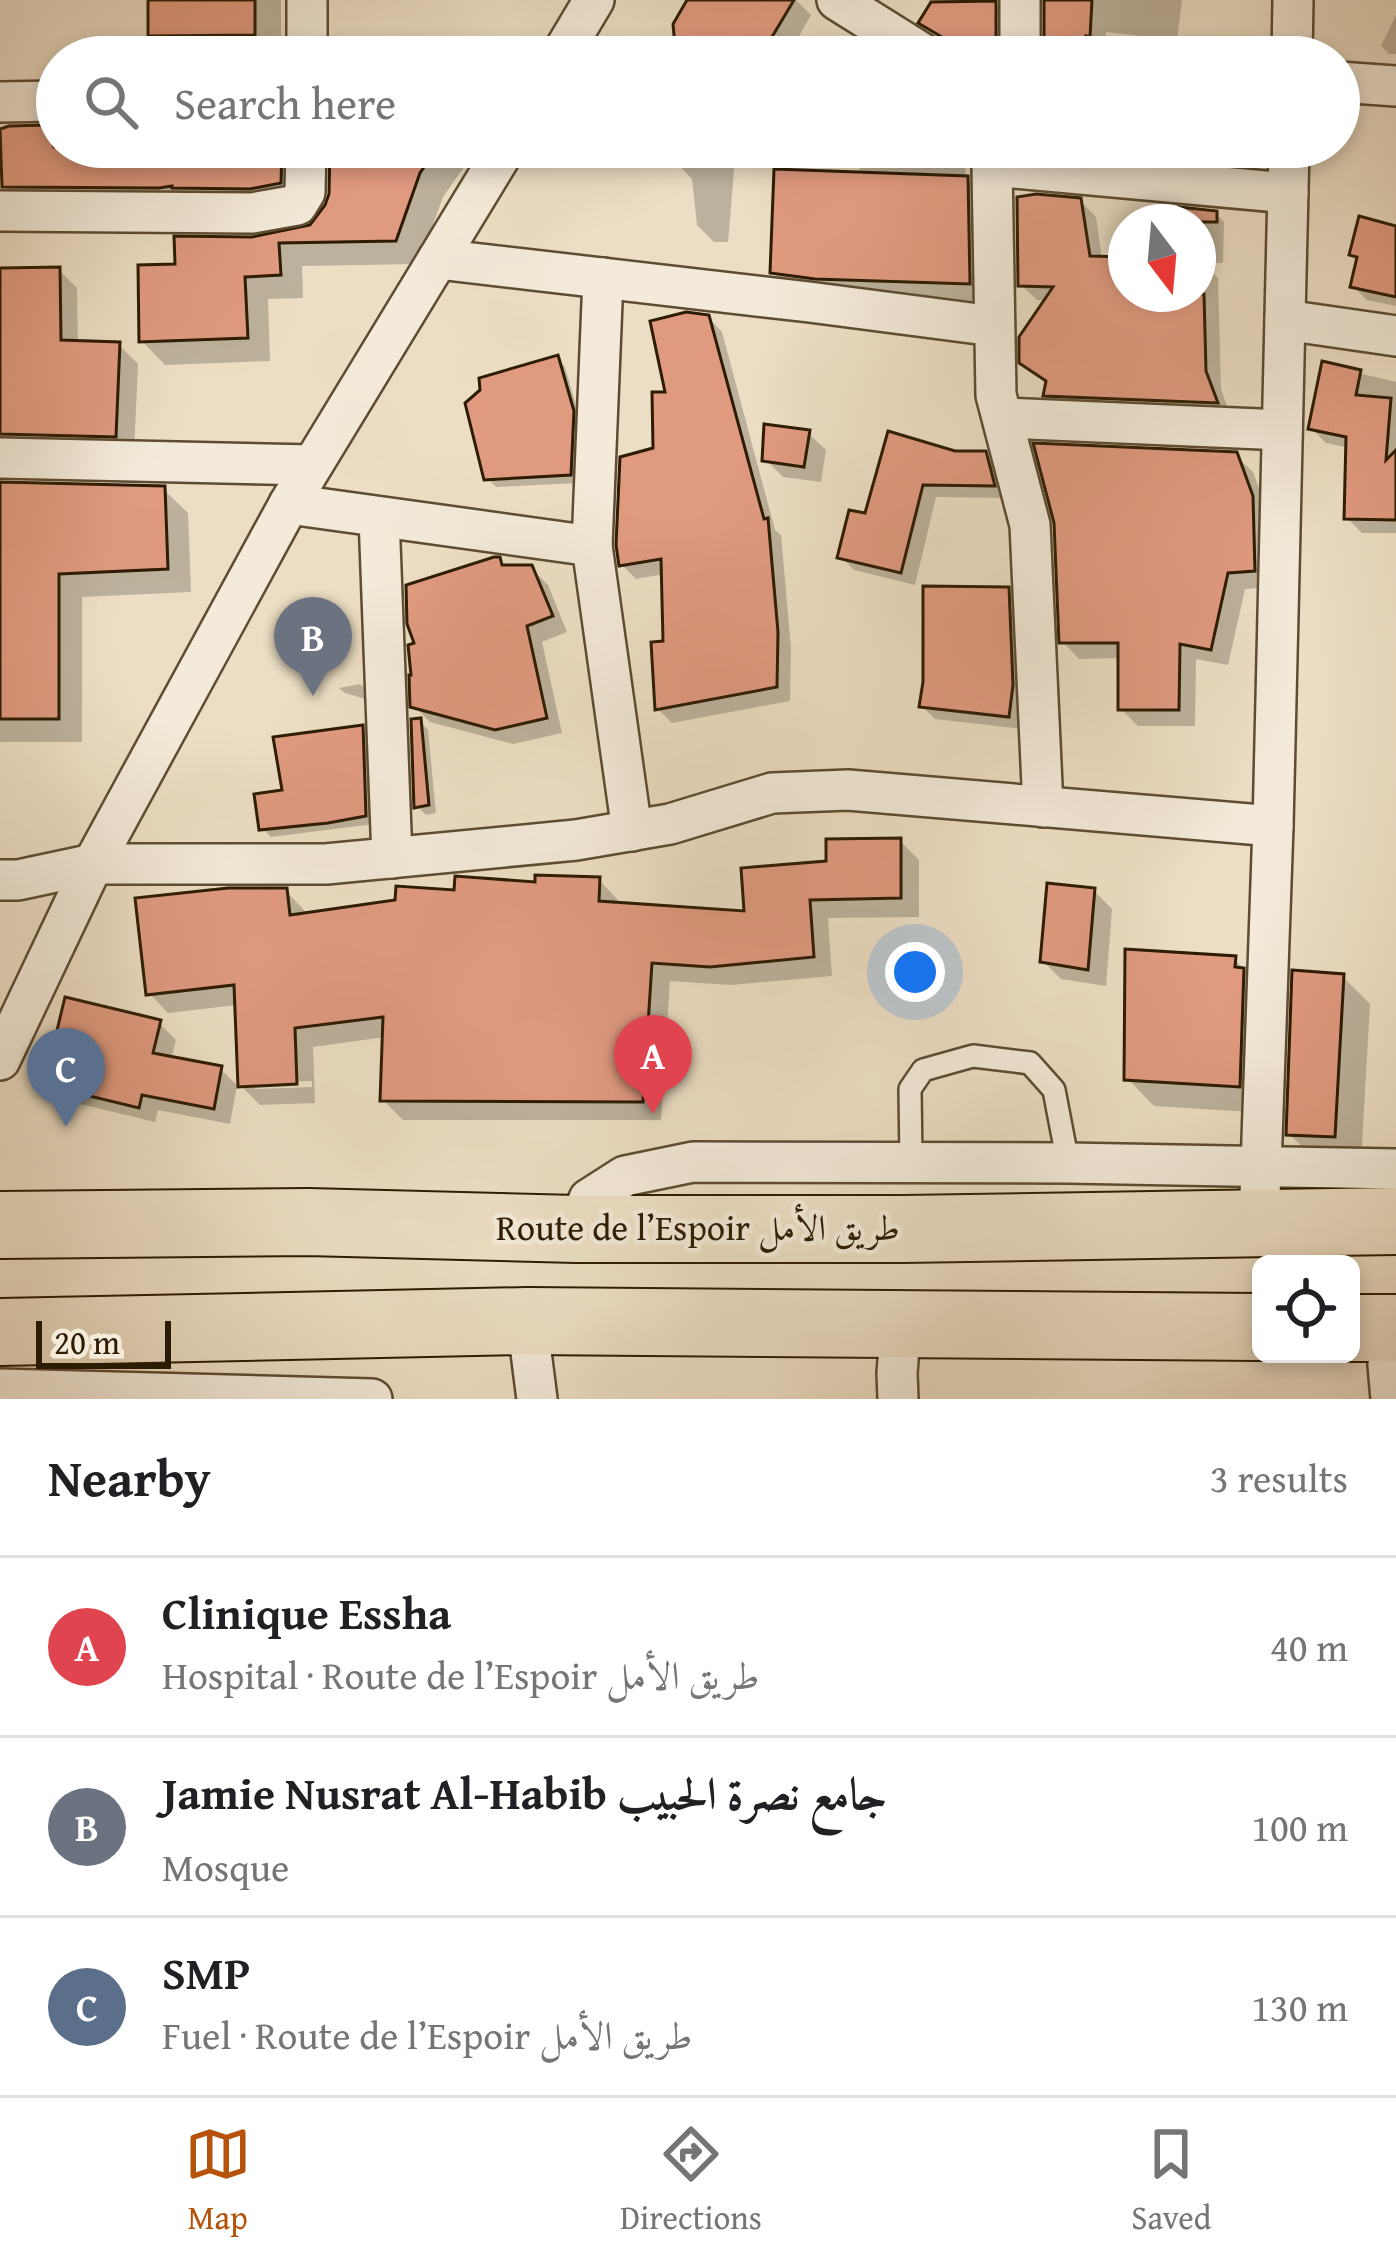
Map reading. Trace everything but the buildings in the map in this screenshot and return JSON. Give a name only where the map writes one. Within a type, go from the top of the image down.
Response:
[{"type":"highway","name":"Route de l’Espoir طريق الأمل","points":[[0,1225],[308,1222],[576,1229],[904,1228],[1261,1196],[1396,1221]]},
{"type":"highway","points":[[0,1332],[527,1321],[1252,1327]]},
{"type":"street","points":[[307,36],[308,0]]},
{"type":"street","points":[[573,36],[594,0]]},
{"type":"street","points":[[837,0],[894,36]]},
{"type":"street","points":[[1020,0],[1020,36]]},
{"type":"street","points":[[1292,36],[1293,0]]},
{"type":"street","points":[[1360,83],[1396,86]]},
{"type":"street","points":[[0,102],[36,101]]},
{"type":"street","points":[[0,211],[252,213],[297,205],[305,192],[306,168]]},
{"type":"street","points":[[0,1060],[94,865],[289,505],[493,168]]},
{"type":"street","points":[[992,168],[996,395],[1030,525],[1043,807]]},
{"type":"street","points":[[1014,168],[1288,193]]},
{"type":"street","points":[[1072,168],[1079,174]]},
{"type":"street","points":[[1261,1196],[1289,168]]},
{"type":"street","points":[[438,259],[994,326]]},
{"type":"street","points":[[603,278],[592,546],[632,831]]},
{"type":"street","points":[[1285,320],[1396,336]]},
{"type":"street","points":[[1003,418],[1282,430]]},
{"type":"street","points":[[0,458],[313,465]]},
{"type":"street","points":[[289,505],[592,546]]},
{"type":"street","points":[[379,517],[392,858]]},
{"type":"street","points":[[0,880],[94,865],[326,865],[576,840],[670,824],[772,793],[848,790],[1273,826]]},
{"type":"street","points":[[576,1229],[589,1199],[625,1177],[693,1162],[1068,1162],[1261,1196],[1396,1168]]},
{"type":"street","points":[[904,1228],[907,1162]]},
{"type":"street","points":[[527,1321],[538,1399]]},
{"type":"street","points":[[898,1399],[901,1323]]},
{"type":"street","points":[[1379,1328],[1393,1399]]},
{"type":"street","points":[[0,1390],[372,1399]]},
{"type":"lane","points":[[907,1162],[910,1089],[923,1070],[973,1056],[1030,1063],[1054,1090],[1068,1162]]},
{"type":"place","name":"Jamie Nusrat Al-Habib جامع نصرة الحبيب","points":[[313,696]]},
{"type":"place","name":"Clinique Essha","points":[[653,1114]]},
{"type":"place","name":"SMP","points":[[66,1127]]}]
